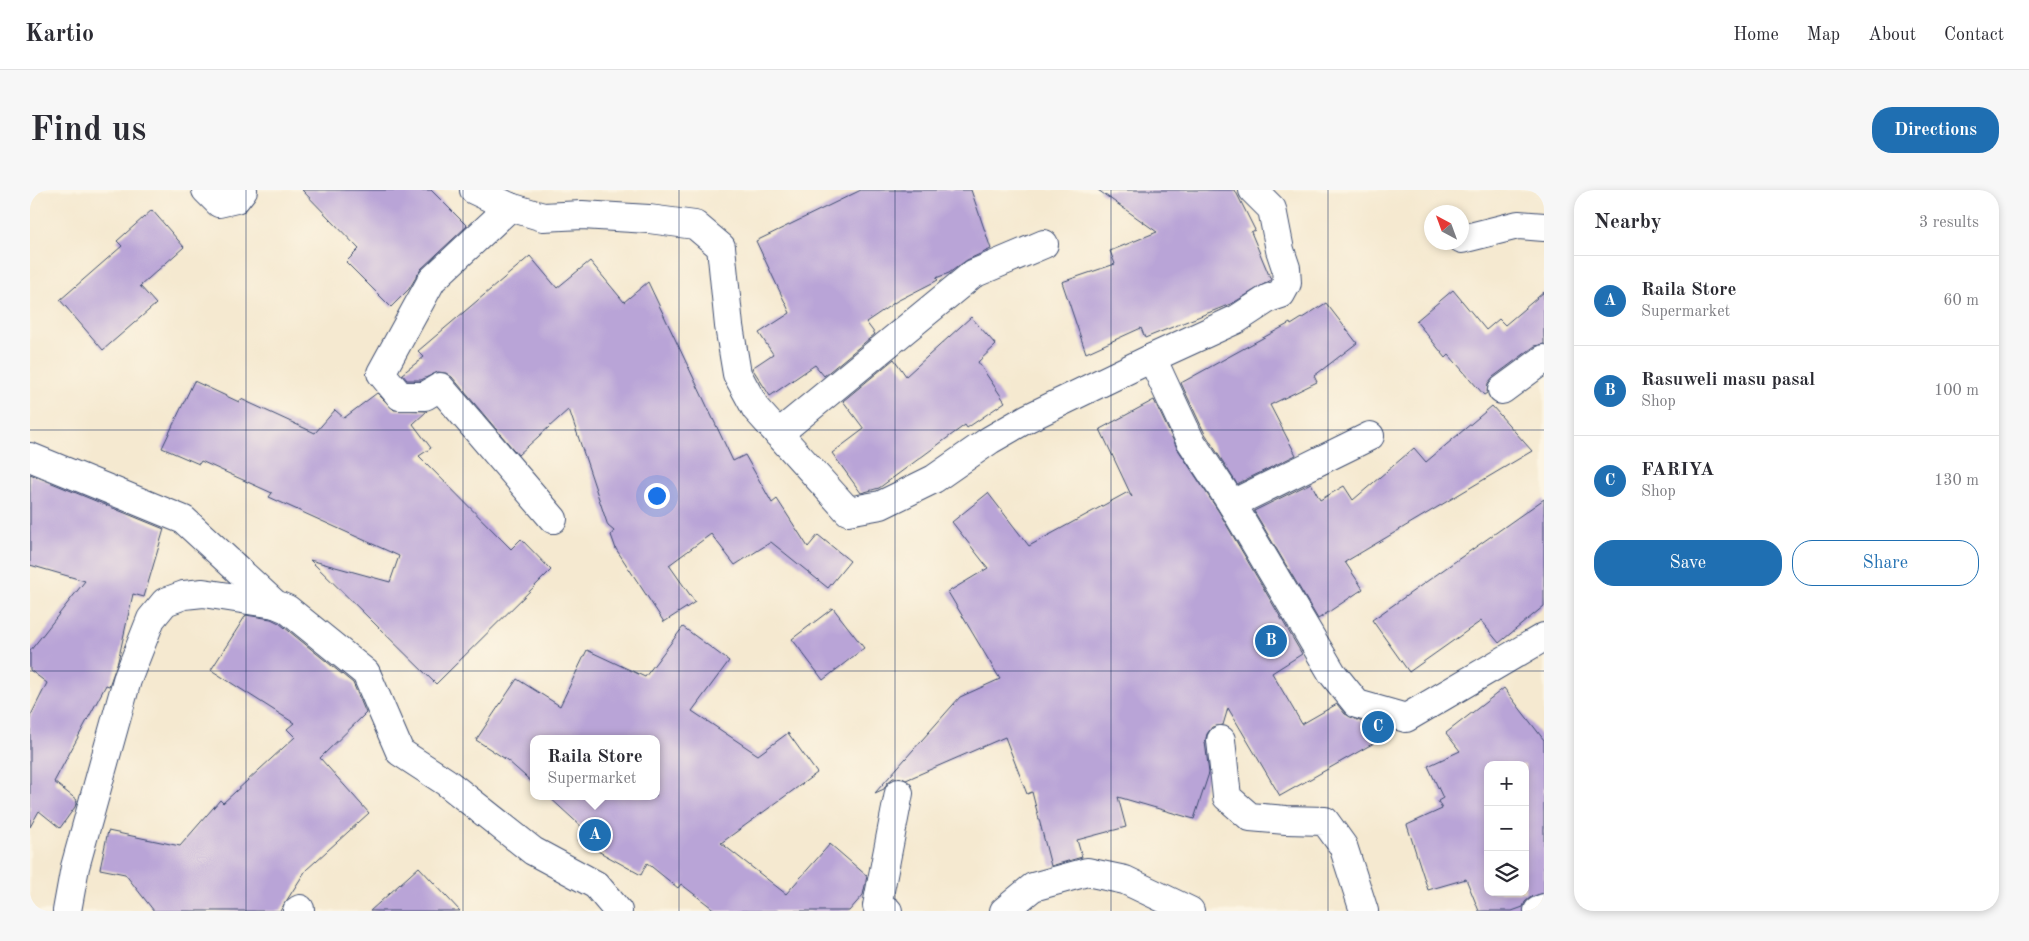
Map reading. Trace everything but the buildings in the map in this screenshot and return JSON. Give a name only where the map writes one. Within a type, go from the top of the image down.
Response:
[{"type":"street","points":[[206,190],[219,203],[236,200],[243,190]]},
{"type":"street","points":[[474,190],[510,208],[543,217],[582,215],[649,219],[695,225],[715,241],[721,247],[729,326],[738,374],[756,409],[848,511],[881,505],[934,479],[990,440],[1028,418],[1238,319],[1269,298],[1281,294],[1287,282],[1286,268],[1280,250],[1272,209],[1252,190]]},
{"type":"street","points":[[510,208],[432,280],[381,373],[400,396],[425,396],[440,387],[553,519]]},
{"type":"street","points":[[1469,237],[1518,225],[1544,227]]},
{"type":"street","points":[[778,434],[973,274],[1044,244]]},
{"type":"street","points":[[1152,358],[1190,440],[1232,504],[1332,672],[1357,704],[1406,718],[1544,637]]},
{"type":"street","points":[[1502,390],[1544,359]]},
{"type":"street","points":[[1232,504],[1370,436]]},
{"type":"street","points":[[30,457],[184,520],[275,604]]},
{"type":"street","points":[[67,911],[75,867],[127,680],[151,618],[165,602],[184,595],[203,594],[275,604],[287,609],[366,673],[400,752],[446,782],[533,851],[596,885],[618,911]]},
{"type":"street","points":[[1221,740],[1227,796],[1250,817],[1325,821],[1343,846],[1364,911]]},
{"type":"street","points":[[888,911],[877,906],[899,793]]},
{"type":"street","points":[[1004,911],[1033,887],[1087,872],[1125,880],[1190,911]]},
{"type":"street","points":[[1538,911],[1544,908]]},
{"type":"place","name":"Rasuweli masu pasal","points":[[1271,641]]},
{"type":"place","name":"FARIYA","points":[[1378,727]]},
{"type":"place","name":"Raila Store","points":[[595,835]]}]
